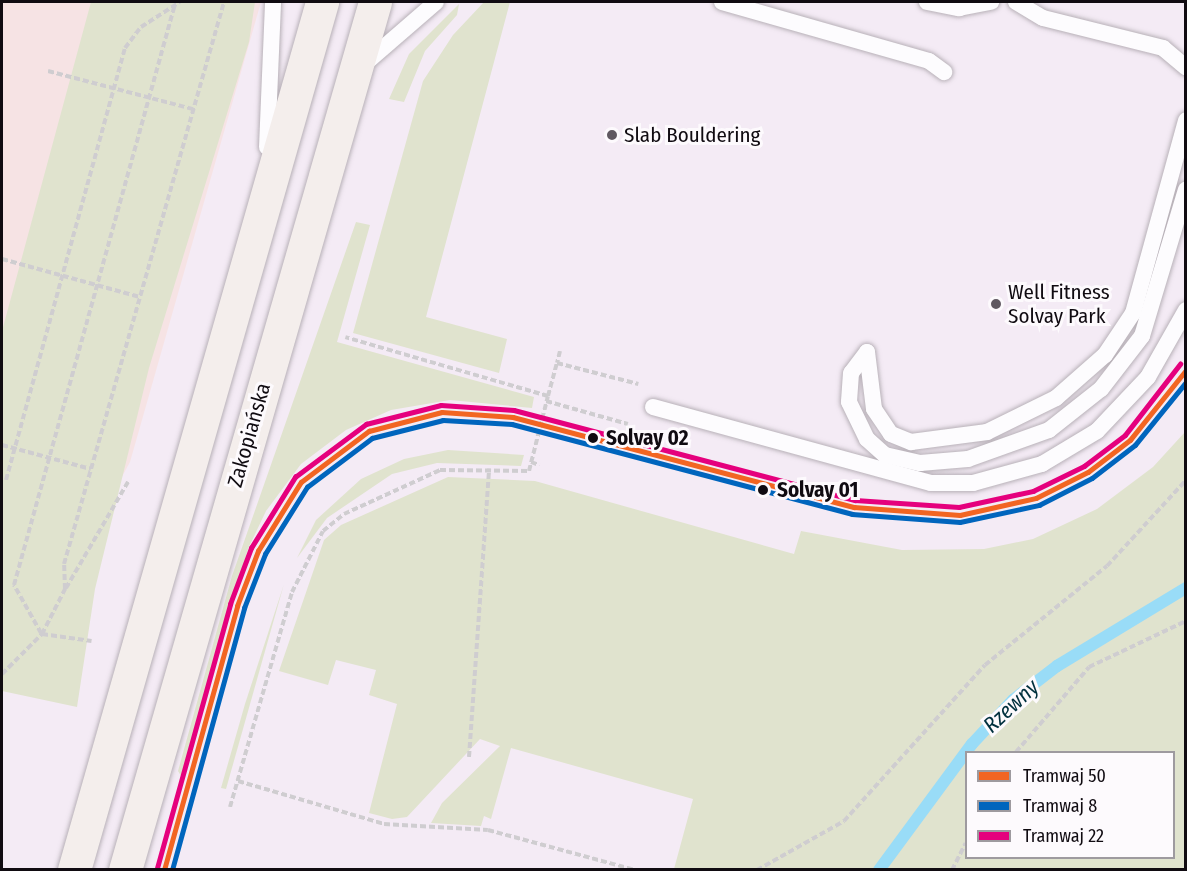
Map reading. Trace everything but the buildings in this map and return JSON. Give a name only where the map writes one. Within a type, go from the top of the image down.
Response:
[{"type":"main road","points":[[74,870],[262,203],[322,2]]},
{"type":"main road","name":"Zakopiańska","points":[[125,870],[375,2]]},
{"type":"lane","points":[[262,203],[273,2]]},
{"type":"lane","points":[[354,74],[436,2]]},
{"type":"lane","points":[[722,2],[929,61],[944,72]]},
{"type":"lane","points":[[927,2],[959,8],[991,2]]},
{"type":"lane","points":[[1017,2],[1044,18],[1163,48],[1184,65]]},
{"type":"lane","points":[[1183,127],[1141,294],[1125,329],[1086,375],[1027,417],[987,432],[936,442],[911,442],[891,434],[874,409],[867,352],[851,373],[848,388],[860,429],[874,447],[899,460],[945,462],[1021,444],[1072,414],[1101,389],[1142,336],[1185,189]]},
{"type":"lane","points":[[653,407],[931,483],[974,483],[1042,464],[1097,431],[1148,377],[1185,310]]},
{"type":"path","points":[[6,480],[125,48],[141,27],[180,2]]},
{"type":"path","points":[[66,589],[64,564],[224,2]]},
{"type":"path","points":[[42,634],[14,585],[175,4]]},
{"type":"path","points":[[48,71],[194,109]]},
{"type":"path","points":[[2,259],[140,297]]},
{"type":"path","points":[[345,337],[646,429],[658,389],[557,363]]},
{"type":"path","points":[[231,807],[294,585],[323,531],[337,518],[426,475],[448,469],[529,471],[560,351]]},
{"type":"path","points":[[2,445],[91,469]]},
{"type":"path","points":[[531,462],[539,465]]},
{"type":"path","points":[[469,757],[489,469]]},
{"type":"path","points":[[757,870],[844,821],[985,665],[1107,566],[1185,480]]},
{"type":"path","points":[[2,674],[42,634],[128,482]]},
{"type":"path","points":[[1018,751],[1089,667],[1185,621]]},
{"type":"path","points":[[42,634],[92,641]]},
{"type":"path","points":[[238,781],[384,824],[488,830],[635,870]]},
{"type":"path","points":[[952,870],[965,845]]},
{"type":"shaded area","points":[[2,2],[261,2],[130,462],[33,640],[2,632]]},
{"type":"green space","points":[[91,2],[255,2],[249,42],[149,368],[95,589],[77,707],[2,691],[2,331]]},
{"type":"green space","points":[[484,2],[510,2],[426,317],[507,339],[499,373],[353,333],[423,81],[453,35]]},
{"type":"green space","points":[[459,4],[457,15],[425,51],[404,102],[389,99],[409,54]]},
{"type":"green space","points":[[356,222],[370,225],[337,342],[534,397],[532,408],[450,400],[391,410],[346,430],[301,464],[266,511],[248,549],[181,776],[178,771],[232,576]]},
{"type":"green space","points":[[1185,432],[1185,869],[674,869],[693,799],[511,748],[491,819],[484,816],[481,826],[431,823],[442,803],[500,746],[480,739],[407,817],[392,819],[369,813],[397,704],[369,695],[376,670],[336,660],[328,685],[279,671],[324,540],[341,525],[448,477],[535,481],[794,554],[801,531],[902,550],[984,549],[1033,539],[1097,509],[1153,467]]},
{"type":"green space","points":[[448,450],[524,455],[521,466],[437,463],[392,474],[327,518],[297,558],[316,520],[361,479],[404,459]]},
{"type":"green space","points":[[284,584],[226,789],[221,788],[245,704]]},
{"type":"waterway","name":"Rzewny","points":[[967,751],[1013,700],[1057,666],[1186,588]]},
{"type":"waterway","name":"Rzewny","points":[[879,870],[965,753]]},
{"type":"tram line","name":"22","points":[[157,868],[230,604],[251,548],[295,477],[366,424],[441,405],[514,410],[855,500],[959,507],[1033,491],[1084,466],[1125,435],[1180,364]]},
{"type":"tram line","name":"50","points":[[164,870],[237,606],[258,551],[301,482],[369,431],[442,412],[513,417],[854,507],[960,515],[1036,498],[1088,472],[1130,440],[1186,370]]},
{"type":"tram line","name":"8","points":[[172,870],[244,608],[265,554],[307,487],[372,438],[443,420],[512,424],[852,514],[960,522],[1039,505],[1092,478],[1135,445],[1186,382]]},
{"type":"place","name":"Slab Bouldering","points":[[612,135]]},
{"type":"place","name":"Well Fitness Solvay Park","points":[[996,304]]},
{"type":"place","name":"Solvay 02","points":[[593,438]]},
{"type":"place","name":"Solvay 01","points":[[763,490]]}]
